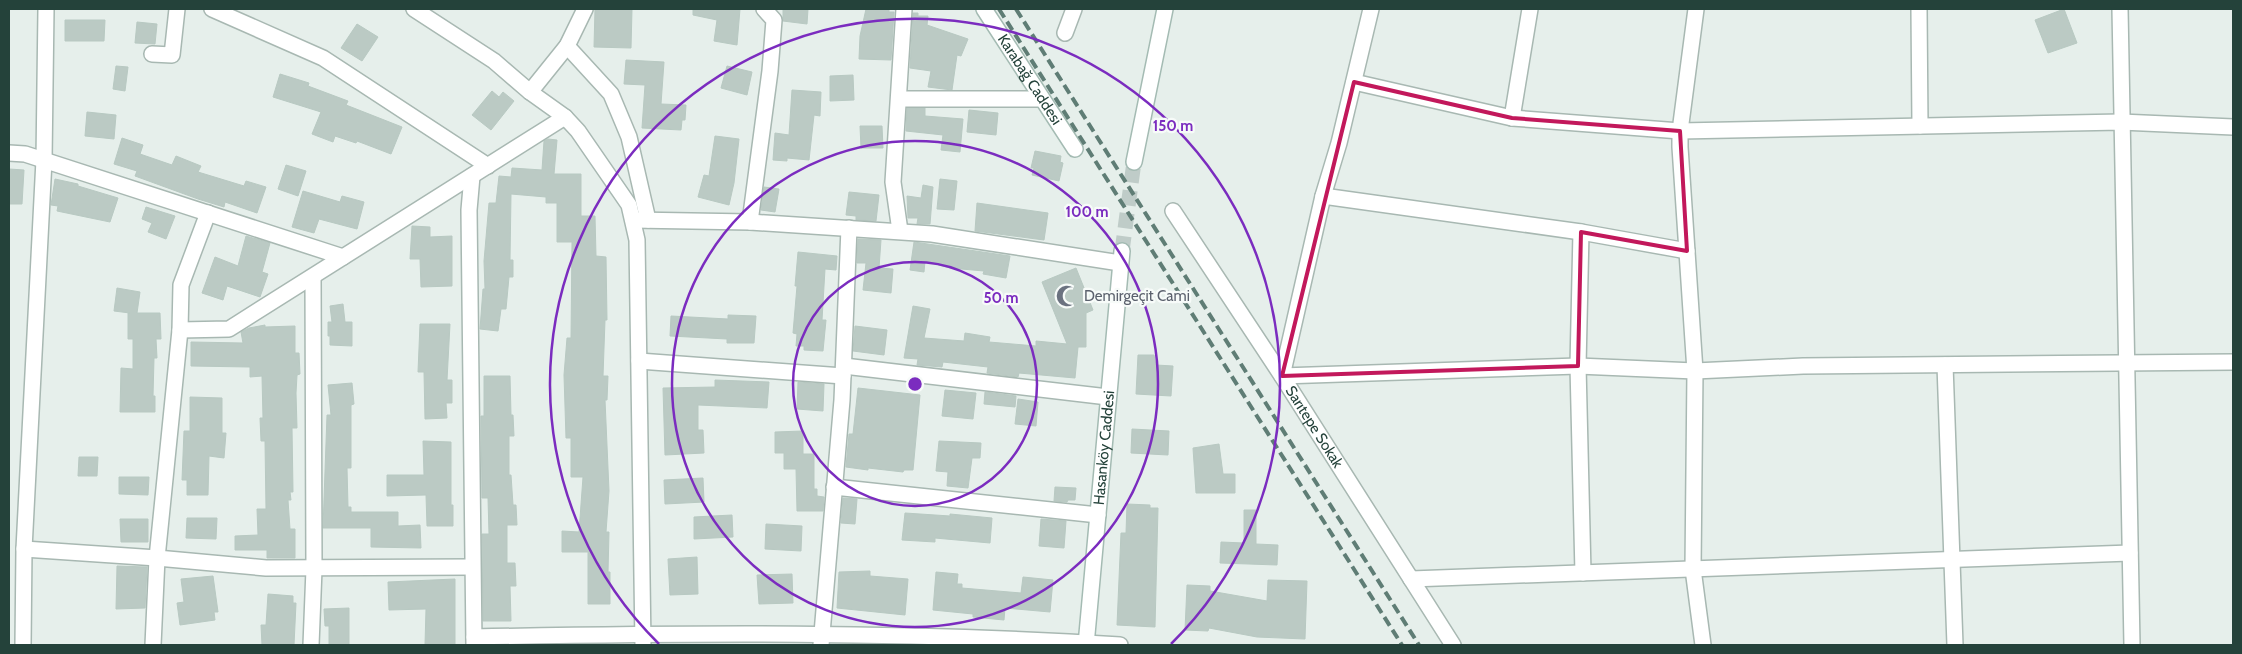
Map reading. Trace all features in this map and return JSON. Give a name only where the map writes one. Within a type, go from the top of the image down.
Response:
[{"type":"street","points":[[23,645],[24,549],[44,160],[46,9]]},
{"type":"street","points":[[152,54],[172,55],[177,9]]},
{"type":"street","points":[[212,9],[323,58],[488,166]]},
{"type":"street","points":[[414,9],[494,61],[530,92],[565,117],[578,130],[629,205],[637,240],[642,640]]},
{"type":"street","points":[[530,92],[567,46],[585,9]]},
{"type":"street","points":[[750,222],[770,71],[774,20],[764,9]]},
{"type":"street","points":[[633,220],[750,222],[900,231],[893,182],[904,9]]},
{"type":"street","name":"Karabağ Caddesi","points":[[984,9],[1075,149]]},
{"type":"street","points":[[1065,33],[1074,9]]},
{"type":"street","points":[[1134,162],[1164,9]]},
{"type":"street","points":[[1371,9],[1339,143],[1323,196],[1282,376],[1578,366],[1695,371],[1802,366],[2233,362]]},
{"type":"street","points":[[1512,118],[1530,9]]},
{"type":"street","points":[[1696,9],[1680,131],[1695,371],[1693,569],[1703,645]]},
{"type":"street","points":[[1919,9],[1920,126]]},
{"type":"street","points":[[2120,9],[2132,645]]},
{"type":"street","points":[[567,46],[611,94],[629,136],[648,220]]},
{"type":"street","points":[[1354,82],[1512,118],[1680,131],[2121,122],[2233,127]]},
{"type":"street","points":[[899,98],[1042,99]]},
{"type":"street","points":[[180,330],[229,329],[565,117]]},
{"type":"street","points":[[9,153],[25,154],[343,257]]},
{"type":"street","points":[[472,176],[469,220],[474,641],[821,640],[1120,645]]},
{"type":"street","points":[[1323,196],[1581,232],[1687,250]]},
{"type":"street","name":"Sarıtepe Sokak","points":[[1173,211],[1282,376],[1453,645]]},
{"type":"street","points":[[153,645],[157,558],[180,330],[181,285],[208,213]]},
{"type":"street","points":[[821,640],[843,371],[850,228]]},
{"type":"street","name":"Hasanköy Caddesi","points":[[900,231],[1121,257],[1086,644]]},
{"type":"street","points":[[1581,232],[1578,366],[1583,573]]},
{"type":"street","points":[[311,645],[314,569],[313,276]]},
{"type":"street","points":[[639,361],[843,371],[1108,397]]},
{"type":"street","points":[[1945,365],[1955,645]]},
{"type":"street","points":[[834,487],[1098,515]]},
{"type":"street","points":[[24,549],[266,568],[472,567]]},
{"type":"street","points":[[1411,579],[2130,553]]},
{"type":"highlighted area","points":[[1354,82],[1512,118],[1680,131],[1687,251],[1581,232],[1578,366],[1282,376]]},
{"type":"building","points":[[595,9],[632,9],[631,48],[594,47]]},
{"type":"building","points":[[693,9],[740,9],[737,45],[714,41],[717,20],[693,15]]},
{"type":"building","points":[[783,9],[808,9],[807,24],[783,21]]},
{"type":"building","points":[[866,9],[889,9],[889,12],[894,12],[891,60],[859,59],[860,36]]},
{"type":"building","points":[[2064,9],[2077,43],[2048,53],[2035,20]]},
{"type":"building","points":[[913,13],[918,13],[918,16],[928,16],[927,25],[968,39],[961,56],[957,55],[952,90],[928,87],[931,71],[910,68]]},
{"type":"building","points":[[65,20],[105,20],[104,41],[65,41]]},
{"type":"building","points":[[137,22],[157,24],[155,44],[135,43]]},
{"type":"building","points":[[357,24],[378,37],[362,61],[341,48]]},
{"type":"building","points":[[626,60],[664,62],[661,104],[686,105],[685,120],[682,120],[681,130],[642,128],[645,85],[624,84]]},
{"type":"building","points":[[116,66],[128,67],[125,91],[113,89]]},
{"type":"building","points":[[727,66],[752,72],[747,95],[721,88]]},
{"type":"building","points":[[280,74],[309,83],[308,86],[348,101],[346,105],[402,127],[391,154],[357,141],[356,143],[335,136],[333,142],[312,134],[321,112],[273,97]]},
{"type":"building","points":[[853,75],[854,100],[830,101],[830,76]]},
{"type":"building","points":[[792,90],[821,92],[820,116],[814,115],[809,160],[787,158],[787,161],[773,160],[775,133],[789,135]]},
{"type":"building","points":[[492,91],[499,97],[503,92],[514,101],[491,130],[472,115]]},
{"type":"building","points":[[907,108],[925,108],[925,116],[963,119],[960,152],[941,150],[943,135],[906,131]]},
{"type":"building","points":[[969,110],[998,113],[996,135],[967,132]]},
{"type":"building","points":[[87,112],[116,115],[114,139],[85,136]]},
{"type":"building","points":[[860,126],[882,126],[883,148],[861,148]]},
{"type":"building","points":[[715,136],[739,139],[734,183],[729,205],[698,197],[704,175],[709,176]]},
{"type":"building","points":[[122,138],[143,145],[140,154],[172,165],[176,156],[201,166],[198,172],[244,186],[246,181],[266,187],[257,213],[225,202],[224,207],[135,176],[137,171],[114,164]]},
{"type":"building","points":[[548,139],[557,140],[554,174],[581,174],[581,216],[595,216],[596,256],[606,257],[607,320],[605,320],[603,376],[608,376],[607,400],[605,400],[609,491],[606,532],[609,532],[608,572],[610,572],[610,604],[588,604],[588,552],[562,552],[562,531],[579,532],[583,477],[571,477],[571,438],[566,438],[564,375],[567,338],[571,338],[572,242],[557,242],[557,203],[546,203],[546,197],[511,194],[510,260],[513,260],[513,277],[509,277],[506,309],[501,309],[498,331],[480,329],[483,289],[485,289],[484,261],[489,203],[496,203],[499,176],[511,177],[512,168],[542,170],[544,141]]},
{"type":"building","points":[[1035,151],[1061,156],[1060,162],[1063,163],[1059,181],[1032,175],[1034,168],[1031,168]]},
{"type":"building","points":[[286,165],[306,171],[298,196],[278,189]]},
{"type":"building","points":[[9,169],[24,170],[22,204],[9,204]]},
{"type":"building","points":[[55,179],[78,184],[78,186],[118,198],[110,222],[57,211],[58,206],[51,205]]},
{"type":"building","points":[[940,179],[957,181],[954,210],[937,209]]},
{"type":"building","points":[[923,185],[933,187],[930,224],[917,224],[918,218],[908,218],[907,196],[921,198]]},
{"type":"building","points":[[764,187],[779,189],[775,212],[761,210]]},
{"type":"building","points":[[303,191],[340,202],[342,196],[364,202],[357,229],[319,219],[314,233],[292,227]]},
{"type":"building","points":[[849,192],[879,195],[876,221],[856,220],[856,216],[846,215]]},
{"type":"building","points":[[977,203],[1048,213],[1044,240],[975,231]]},
{"type":"building","points":[[146,207],[175,216],[166,239],[148,232],[152,223],[142,219]]},
{"type":"building","points":[[412,226],[430,227],[430,237],[452,236],[452,286],[421,287],[420,259],[410,259]]},
{"type":"building","points":[[246,236],[270,243],[262,272],[268,274],[260,297],[227,286],[223,300],[202,293],[215,257],[238,266]]},
{"type":"building","points":[[858,239],[881,240],[879,268],[893,269],[891,293],[863,290],[866,263],[857,263]]},
{"type":"building","points":[[914,242],[1010,256],[1006,278],[983,274],[984,271],[950,268],[925,261],[924,272],[910,270]]},
{"type":"building","points":[[798,252],[837,256],[836,270],[825,269],[822,320],[826,320],[823,351],[804,350],[804,346],[796,346],[797,334],[793,333]]},
{"type":"building","points":[[1076,268],[1093,310],[1086,313],[1086,347],[1078,347],[1075,378],[1019,373],[1018,377],[987,373],[988,367],[943,362],[942,367],[917,365],[918,359],[904,358],[913,306],[930,309],[924,338],[964,341],[965,333],[990,337],[989,342],[1036,346],[1036,341],[1067,344],[1042,282]]},
{"type":"building","points":[[117,288],[140,292],[137,313],[160,313],[161,339],[156,339],[157,358],[154,358],[153,396],[155,396],[155,412],[120,412],[121,368],[133,369],[133,339],[128,339],[128,313],[130,313],[114,311]]},
{"type":"building","points":[[343,304],[345,322],[352,322],[352,346],[330,345],[328,322],[332,322],[330,306]]},
{"type":"building","points":[[728,315],[756,316],[754,343],[727,343],[727,339],[670,336],[671,316],[728,319]]},
{"type":"building","points":[[420,324],[450,324],[447,380],[452,380],[452,403],[446,403],[447,418],[425,419],[424,372],[418,372]]},
{"type":"building","points":[[265,325],[265,327],[295,326],[295,353],[299,353],[300,374],[297,375],[296,393],[297,428],[292,428],[293,492],[290,492],[291,500],[288,500],[290,529],[295,529],[295,558],[267,558],[267,550],[235,550],[235,536],[258,535],[257,509],[266,509],[265,441],[261,441],[260,418],[263,418],[262,376],[250,377],[250,367],[191,366],[191,342],[243,343],[241,332],[249,328]]},
{"type":"building","points":[[855,326],[887,330],[884,355],[853,351]]},
{"type":"building","points":[[1138,355],[1154,355],[1156,365],[1173,366],[1171,396],[1136,394]]},
{"type":"building","points":[[484,376],[510,376],[511,415],[513,415],[514,436],[509,436],[509,475],[511,475],[513,505],[516,505],[517,525],[507,525],[507,563],[515,563],[516,586],[510,586],[511,621],[483,621],[482,534],[489,534],[488,498],[482,498],[481,416],[484,416]]},
{"type":"building","points":[[715,380],[769,382],[767,408],[698,405],[698,430],[703,430],[704,453],[665,455],[663,388],[715,387]]},
{"type":"building","points":[[798,382],[824,384],[823,411],[797,409]]},
{"type":"building","points":[[352,383],[354,404],[351,405],[351,468],[347,468],[348,507],[351,507],[351,512],[398,512],[398,526],[420,525],[421,548],[371,547],[371,528],[323,528],[327,415],[331,415],[328,385]]},
{"type":"building","points":[[858,388],[920,395],[913,470],[904,470],[903,472],[846,467],[849,434],[853,434]]},
{"type":"building","points":[[945,390],[976,393],[973,419],[942,416]]},
{"type":"building","points":[[985,392],[1016,396],[1015,407],[984,404]]},
{"type":"building","points":[[190,397],[222,398],[222,433],[226,433],[224,458],[209,456],[208,495],[187,495],[187,480],[182,480],[184,431],[190,431]]},
{"type":"building","points":[[1018,399],[1038,402],[1036,426],[1015,424]]},
{"type":"building","points":[[1132,429],[1169,431],[1168,455],[1131,453]]},
{"type":"building","points":[[803,431],[803,454],[814,454],[814,489],[817,489],[817,496],[824,497],[823,511],[797,511],[796,469],[784,469],[784,453],[775,453],[775,432]]},
{"type":"building","points":[[423,441],[451,442],[453,526],[427,526],[426,495],[387,496],[387,475],[424,475]]},
{"type":"building","points":[[939,441],[981,443],[980,458],[972,458],[968,488],[947,486],[948,472],[936,471]]},
{"type":"building","points":[[1219,444],[1223,474],[1235,474],[1235,493],[1196,493],[1193,448]]},
{"type":"building","points":[[79,457],[98,457],[97,476],[78,476]]},
{"type":"building","points":[[119,477],[149,477],[148,495],[119,494]]},
{"type":"building","points":[[703,478],[704,502],[665,504],[664,480]]},
{"type":"building","points":[[1055,487],[1076,488],[1075,500],[1068,500],[1067,502],[1054,501]]},
{"type":"building","points":[[843,498],[857,499],[855,524],[841,523]]},
{"type":"building","points":[[1127,504],[1150,505],[1150,508],[1158,508],[1155,627],[1117,625],[1121,533],[1126,533]]},
{"type":"building","points":[[1244,510],[1256,510],[1256,544],[1278,545],[1277,565],[1220,563],[1221,542],[1244,543]]},
{"type":"building","points":[[905,513],[950,516],[950,514],[992,518],[990,543],[935,538],[935,542],[902,540]]},
{"type":"building","points":[[732,515],[733,537],[694,539],[694,517]]},
{"type":"building","points":[[187,518],[217,518],[216,539],[186,538]]},
{"type":"building","points":[[120,519],[148,519],[148,542],[121,542]]},
{"type":"building","points":[[1041,519],[1066,521],[1064,548],[1039,546]]},
{"type":"building","points":[[766,524],[802,526],[801,551],[765,549]]},
{"type":"building","points":[[697,557],[698,594],[670,595],[668,559]]},
{"type":"building","points":[[117,566],[147,567],[145,608],[116,609]]},
{"type":"building","points":[[870,571],[870,576],[908,579],[905,615],[837,608],[839,572]]},
{"type":"building","points":[[936,572],[958,574],[957,584],[962,584],[962,588],[1021,593],[1023,577],[1053,580],[1050,612],[1005,608],[1004,620],[973,617],[973,614],[933,610]]},
{"type":"building","points":[[792,574],[793,603],[759,604],[757,575]]},
{"type":"building","points":[[213,576],[218,612],[214,612],[215,620],[180,625],[177,603],[184,602],[181,579]]},
{"type":"building","points":[[455,579],[455,645],[425,645],[426,609],[389,610],[388,582]]},
{"type":"building","points":[[1268,580],[1307,581],[1305,639],[1257,637],[1209,628],[1208,631],[1185,630],[1187,585],[1210,586],[1210,591],[1267,601]]},
{"type":"building","points":[[268,594],[293,596],[293,603],[296,603],[294,645],[262,645],[261,625],[266,625]]},
{"type":"building","points":[[349,608],[349,645],[329,645],[329,626],[325,626],[324,609]]},
{"type":"tunnel","points":[[1122,251],[1134,162]]},
{"type":"railway","points":[[999,9],[1402,645]]},
{"type":"railway","points":[[1016,9],[1419,645]]},
{"type":"place","name":"Demirgeçit Cami","points":[[1067,296]]}]
